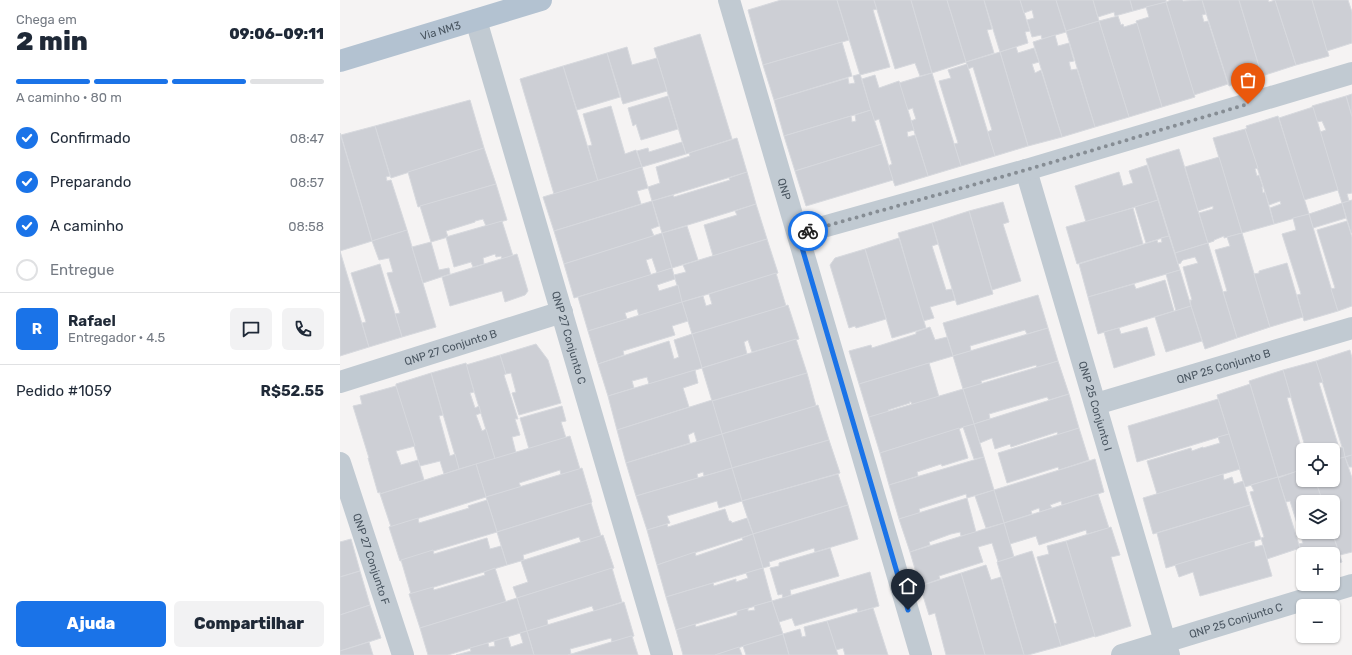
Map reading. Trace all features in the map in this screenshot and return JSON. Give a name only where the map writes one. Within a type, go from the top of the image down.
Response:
[{"type":"main road","name":"Via NM3","points":[[340,61],[541,0]]},
{"type":"street","name":"QNP","points":[[729,0],[921,655]]},
{"type":"street","name":"QNP 27 Conjunto C","points":[[476,20],[662,655]]},
{"type":"street","points":[[798,234],[1026,170],[1352,72]]},
{"type":"street","name":"QNP 25 Conjunto I","points":[[1026,170],[1167,648]]},
{"type":"street","name":"QNP 27 Conjunto B","points":[[340,382],[562,312]]},
{"type":"street","name":"QNP 25 Conjunto B","points":[[1096,404],[1352,328]]},
{"type":"street","name":"QNP 27 Conjunto F","points":[[340,463],[403,655]]},
{"type":"street","name":"QNP 25 Conjunto C","points":[[1122,655],[1167,648],[1352,585]]},
{"type":"building","points":[[781,0],[837,0],[849,40],[763,65],[748,10]]},
{"type":"building","points":[[837,0],[874,0],[877,9],[873,10],[890,67],[860,75]]},
{"type":"building","points":[[874,0],[911,0],[932,73],[920,76],[915,63],[895,69]]},
{"type":"building","points":[[911,0],[947,0],[966,62],[932,73]]},
{"type":"building","points":[[947,0],[984,0],[992,29],[987,30],[994,53],[966,62]]},
{"type":"building","points":[[984,0],[1020,0],[1030,31],[1025,32],[1028,43],[1000,52]]},
{"type":"building","points":[[1020,0],[1056,0],[1066,32],[1042,39],[1041,35],[1032,37],[1027,20],[1034,18],[1032,10],[1024,13]]},
{"type":"building","points":[[1056,0],[1093,0],[1099,21],[1066,31]]},
{"type":"building","points":[[1093,0],[1130,0],[1133,11],[1115,16],[1114,12],[1098,17]]},
{"type":"building","points":[[1130,0],[1166,0],[1166,2],[1133,11]]},
{"type":"building","points":[[1171,0],[1202,0],[1206,14],[1202,15],[1204,22],[1208,21],[1228,84],[1194,95],[1166,2]]},
{"type":"building","points":[[1202,0],[1239,0],[1262,76],[1229,86]]},
{"type":"building","points":[[1239,0],[1268,0],[1269,2],[1275,0],[1296,65],[1262,76]]},
{"type":"building","points":[[1275,0],[1312,0],[1329,56],[1296,65]]},
{"type":"building","points":[[1312,0],[1348,0],[1352,12],[1352,43],[1327,51]]},
{"type":"building","points":[[1166,2],[1195,97],[1162,107],[1136,21],[1149,17],[1146,7]]},
{"type":"building","points":[[1118,16],[1121,25],[1123,24],[1124,27],[1137,23],[1162,107],[1129,117],[1099,21]]},
{"type":"building","points":[[1099,21],[1129,117],[1095,127],[1066,31]]},
{"type":"building","points":[[700,34],[732,139],[686,154],[654,48]]},
{"type":"building","points":[[1055,35],[1058,46],[1069,43],[1074,61],[1069,62],[1071,70],[1077,69],[1095,127],[1062,137],[1033,42]]},
{"type":"building","points":[[842,42],[852,76],[774,100],[763,65]]},
{"type":"building","points":[[627,47],[632,65],[657,58],[667,91],[623,104],[607,53]]},
{"type":"building","points":[[1016,47],[1018,53],[1034,48],[1039,62],[1032,64],[1035,73],[1041,70],[1062,137],[1028,146],[1000,52]]},
{"type":"building","points":[[1000,52],[1028,146],[995,156],[987,132],[992,130],[973,67],[968,69],[966,62]]},
{"type":"building","points":[[607,53],[620,97],[577,110],[563,66]]},
{"type":"building","points":[[967,64],[995,156],[961,166],[954,144],[958,143],[939,81],[951,78],[948,70]]},
{"type":"building","points":[[563,66],[598,181],[554,194],[520,79]]},
{"type":"building","points":[[932,73],[961,166],[928,176],[911,121],[916,119],[913,108],[907,110],[899,83]]},
{"type":"building","points":[[860,74],[871,110],[784,136],[774,100],[848,78],[849,84],[855,83],[853,76]]},
{"type":"building","points":[[875,75],[879,88],[899,81],[914,130],[907,132],[908,137],[915,135],[928,176],[895,186],[888,166],[892,164],[879,119],[874,121],[862,79]]},
{"type":"building","points":[[1352,94],[1352,117],[1346,96]]},
{"type":"building","points":[[668,96],[678,129],[641,140],[636,124],[633,126],[628,108]]},
{"type":"building","points":[[1346,96],[1352,117],[1352,193],[1347,194],[1349,201],[1342,203],[1320,132],[1326,130],[1322,121],[1317,122],[1312,106]]},
{"type":"building","points":[[470,100],[484,148],[391,178],[375,126]]},
{"type":"building","points":[[611,106],[625,154],[636,150],[642,167],[598,181],[588,146],[592,145],[583,114]]},
{"type":"building","points":[[1313,107],[1338,190],[1304,200],[1279,118]]},
{"type":"building","points":[[871,110],[882,144],[795,171],[784,136],[851,116],[852,122],[856,121],[855,115]]},
{"type":"building","points":[[1278,116],[1309,214],[1274,224],[1270,208],[1281,204],[1280,201],[1269,205],[1245,129],[1247,128],[1246,126]]},
{"type":"building","points":[[375,126],[390,176],[386,177],[387,181],[391,180],[407,230],[372,241],[341,135]]},
{"type":"building","points":[[1245,129],[1258,168],[1255,169],[1257,176],[1259,175],[1263,187],[1263,193],[1265,192],[1274,224],[1242,233],[1213,138]]},
{"type":"building","points":[[340,133],[372,241],[340,251]]},
{"type":"building","points":[[737,138],[747,172],[652,201],[648,187],[660,183],[656,167],[690,156],[689,153]]},
{"type":"building","points":[[682,142],[686,154],[642,167],[637,151],[648,148],[649,152]]},
{"type":"building","points":[[882,144],[893,180],[806,206],[795,171]]},
{"type":"building","points":[[484,148],[496,184],[418,207],[408,172]]},
{"type":"building","points":[[1179,149],[1208,243],[1175,253],[1146,159]]},
{"type":"building","points":[[1219,157],[1242,233],[1224,238],[1224,236],[1208,243],[1199,213],[1213,209],[1213,206],[1198,211],[1185,167]]},
{"type":"building","points":[[1147,165],[1158,200],[1086,222],[1075,186],[1119,172],[1123,186],[1133,183],[1129,171]]},
{"type":"building","points":[[642,167],[648,188],[637,191],[641,204],[554,231],[543,197]]},
{"type":"building","points":[[747,172],[756,204],[662,233],[652,201],[673,195],[674,197],[730,180],[729,178]]},
{"type":"building","points":[[496,184],[507,220],[486,226],[483,219],[475,221],[446,231],[448,237],[431,242],[420,206]]},
{"type":"building","points":[[1158,200],[1169,236],[1146,243],[1135,207]]},
{"type":"building","points":[[1352,200],[1352,233],[1351,233],[1342,203]]},
{"type":"building","points":[[652,201],[659,226],[651,229],[654,236],[564,264],[554,231]]},
{"type":"building","points":[[1003,202],[1009,222],[1003,224],[1021,281],[992,290],[969,211]]},
{"type":"building","points":[[1342,203],[1346,218],[1313,228],[1309,214]]},
{"type":"building","points":[[756,204],[767,239],[713,256],[704,225],[737,215],[735,211]]},
{"type":"building","points":[[1133,208],[1143,244],[1077,264],[1066,227]]},
{"type":"building","points":[[969,211],[993,294],[957,305],[932,223]]},
{"type":"building","points":[[1309,214],[1338,311],[1304,321],[1297,295],[1301,294],[1282,234],[1296,230],[1293,218]]},
{"type":"building","points":[[502,221],[513,256],[502,259],[501,256],[496,257],[495,254],[483,258],[484,264],[473,267],[471,262],[454,267],[446,237]]},
{"type":"building","points":[[1347,221],[1352,237],[1352,306],[1338,311],[1331,289],[1335,288],[1317,230]]},
{"type":"building","points":[[932,223],[938,244],[932,246],[946,290],[952,289],[955,300],[930,307],[934,318],[923,321],[898,233]]},
{"type":"building","points":[[687,226],[698,260],[672,268],[662,233]]},
{"type":"building","points":[[407,230],[436,327],[402,337],[395,314],[400,313],[387,273],[393,272],[389,258],[379,260],[372,241]]},
{"type":"building","points":[[662,233],[672,268],[657,273],[652,258],[646,260],[651,275],[574,298],[564,264]]},
{"type":"building","points":[[1242,233],[1270,327],[1237,338],[1223,292],[1227,291],[1215,250],[1230,246],[1227,237]]},
{"type":"building","points":[[1169,236],[1180,270],[1088,297],[1079,264],[1157,240],[1158,243],[1162,242],[1161,238]]},
{"type":"building","points":[[899,238],[926,328],[892,338],[865,249]]},
{"type":"building","points":[[767,239],[778,273],[682,302],[674,275],[686,272],[683,265]]},
{"type":"building","points":[[431,242],[439,270],[449,268],[450,274],[423,283],[412,247]]},
{"type":"building","points":[[1208,243],[1237,338],[1205,349],[1191,306],[1190,300],[1192,300],[1183,267],[1198,263],[1195,257],[1183,260],[1178,264],[1175,253]]},
{"type":"building","points":[[865,249],[886,319],[856,328],[855,326],[849,328],[830,265],[835,258]]},
{"type":"building","points":[[340,251],[369,347],[340,356]]},
{"type":"building","points":[[517,254],[528,291],[525,295],[505,302],[502,291],[450,306],[442,277]]},
{"type":"building","points":[[1287,263],[1303,317],[1270,327],[1254,274],[1259,273],[1259,271]]},
{"type":"building","points":[[380,264],[402,337],[369,347],[362,323],[366,322],[351,273]]},
{"type":"building","points":[[672,268],[675,279],[657,285],[659,291],[678,285],[682,302],[639,316],[637,309],[625,313],[627,319],[588,331],[578,297]]},
{"type":"building","points":[[1180,270],[1191,306],[1176,311],[1166,274]]},
{"type":"building","points":[[776,273],[786,306],[692,334],[682,302],[703,296],[706,306],[712,304],[709,294]]},
{"type":"building","points":[[1165,280],[1174,311],[1098,334],[1088,297],[1134,284],[1136,289]]},
{"type":"building","points":[[1038,295],[1048,328],[1027,334],[1025,330],[970,346],[971,351],[953,356],[943,323]]},
{"type":"building","points":[[682,302],[688,321],[672,326],[675,335],[623,351],[624,355],[598,364],[588,331]]},
{"type":"building","points":[[788,305],[799,339],[752,352],[748,340],[744,342],[747,354],[702,368],[692,334]]},
{"type":"building","points":[[1191,306],[1202,341],[1166,352],[1155,317]]},
{"type":"building","points":[[930,327],[935,340],[947,337],[953,356],[859,384],[849,351],[871,345],[872,348],[916,334],[916,332]]},
{"type":"building","points":[[1147,327],[1155,355],[1114,368],[1104,332],[1119,328],[1121,334]]},
{"type":"building","points":[[1048,328],[1058,361],[1037,368],[1036,365],[981,381],[982,384],[963,389],[953,356]]},
{"type":"building","points":[[692,334],[702,368],[649,384],[647,377],[632,381],[634,388],[608,396],[598,364],[669,341],[674,359],[679,357],[674,340]]},
{"type":"building","points":[[796,339],[807,373],[712,401],[702,368]]},
{"type":"building","points":[[536,344],[548,360],[561,403],[519,415],[512,393],[516,392],[511,373],[506,374],[500,355]]},
{"type":"building","points":[[1350,350],[1352,358],[1352,455],[1345,457],[1316,361]]},
{"type":"building","points":[[500,355],[506,374],[504,375],[518,419],[515,419],[520,435],[512,437],[516,453],[495,459],[466,365]]},
{"type":"building","points":[[1058,361],[1069,394],[1049,400],[1047,397],[989,414],[990,419],[974,424],[963,389]]},
{"type":"building","points":[[1316,361],[1323,382],[1319,383],[1337,443],[1304,443],[1283,370]]},
{"type":"building","points":[[466,363],[474,392],[470,393],[475,408],[479,406],[481,413],[476,415],[482,431],[486,429],[495,459],[459,469],[431,373]]},
{"type":"building","points":[[929,363],[939,397],[912,405],[911,402],[909,402],[910,403],[888,410],[889,412],[869,417],[859,384]]},
{"type":"building","points":[[695,370],[698,383],[683,388],[689,407],[617,430],[608,396]]},
{"type":"building","points":[[1283,370],[1291,397],[1287,398],[1300,443],[1296,443],[1296,472],[1278,477],[1249,381]]},
{"type":"building","points":[[431,373],[443,415],[439,416],[450,456],[455,454],[459,469],[444,474],[440,461],[420,466],[396,386],[396,384]]},
{"type":"building","points":[[807,373],[816,406],[722,434],[712,401]]},
{"type":"building","points":[[1250,384],[1278,477],[1245,487],[1217,395]]},
{"type":"building","points":[[396,386],[415,446],[396,451],[401,465],[418,460],[424,480],[380,494],[380,492],[378,493],[353,406],[362,404],[360,396]]},
{"type":"building","points":[[963,389],[974,424],[880,453],[869,417]]},
{"type":"building","points":[[1069,394],[1079,428],[1058,435],[1057,432],[1011,447],[1010,444],[995,449],[992,438],[980,443],[974,424]]},
{"type":"building","points":[[1218,399],[1229,434],[1137,462],[1128,426]]},
{"type":"building","points":[[712,400],[722,434],[697,442],[694,432],[688,435],[690,443],[626,463],[617,430]]},
{"type":"building","points":[[818,405],[829,440],[732,468],[722,434]]},
{"type":"building","points":[[562,406],[566,421],[561,422],[566,438],[529,449],[520,418]]},
{"type":"building","points":[[974,424],[984,457],[974,459],[963,427]]},
{"type":"building","points":[[959,428],[968,458],[942,466],[941,464],[917,472],[918,476],[889,485],[880,453]]},
{"type":"building","points":[[1079,428],[1089,460],[1059,470],[1058,467],[1007,483],[998,453]]},
{"type":"building","points":[[722,434],[732,468],[704,476],[703,472],[697,474],[698,478],[636,496],[626,463]]},
{"type":"building","points":[[1229,434],[1240,469],[1157,494],[1147,461],[1191,448],[1192,451],[1220,443],[1218,437]]},
{"type":"building","points":[[570,436],[580,469],[561,475],[560,470],[519,483],[521,487],[486,497],[476,464]]},
{"type":"building","points":[[829,440],[840,473],[742,501],[732,468]]},
{"type":"building","points":[[1343,447],[1345,457],[1340,458],[1340,448]]},
{"type":"building","points":[[1352,455],[1352,467],[1349,467],[1345,457]]},
{"type":"building","points":[[984,457],[994,490],[967,498],[966,494],[919,509],[920,513],[899,519],[889,485]]},
{"type":"building","points":[[1345,457],[1352,478],[1352,552],[1340,555],[1340,547],[1337,547],[1334,539],[1340,539],[1340,495],[1320,495],[1318,487],[1340,487],[1340,458]]},
{"type":"building","points":[[1095,459],[1104,492],[1062,505],[1061,501],[1050,505],[1052,508],[1040,512],[1039,508],[1031,511],[1032,514],[1004,523],[994,490]]},
{"type":"building","points":[[476,464],[486,497],[391,527],[380,494]]},
{"type":"building","points":[[582,468],[592,502],[591,503],[497,532],[486,497]]},
{"type":"building","points":[[732,468],[742,501],[719,508],[717,501],[667,516],[670,523],[647,530],[636,496]]},
{"type":"building","points":[[1296,472],[1296,487],[1318,487],[1320,495],[1296,495],[1296,520],[1290,501],[1286,502],[1278,478]]},
{"type":"building","points":[[838,474],[848,505],[753,534],[742,501]]},
{"type":"building","points":[[1223,474],[1224,480],[1232,477],[1234,484],[1243,481],[1250,505],[1153,534],[1143,498]]},
{"type":"building","points":[[1278,477],[1300,547],[1296,547],[1296,549],[1267,559],[1261,538],[1264,537],[1250,492],[1254,491],[1251,485]]},
{"type":"building","points":[[994,490],[1004,523],[986,528],[975,496]]},
{"type":"building","points":[[1098,494],[1109,528],[1087,534],[1086,530],[1039,545],[1036,536],[1010,544],[1004,523]]},
{"type":"building","points":[[967,498],[976,532],[961,536],[960,532],[951,534],[929,542],[930,545],[910,552],[899,519]]},
{"type":"building","points":[[487,500],[497,532],[400,561],[389,527],[418,518],[419,523],[469,508],[468,506]]},
{"type":"building","points":[[591,503],[601,536],[581,542],[579,537],[523,555],[524,560],[507,565],[497,532]]},
{"type":"building","points":[[848,505],[858,539],[815,552],[814,548],[769,562],[770,566],[763,568],[753,534]]},
{"type":"building","points":[[1250,505],[1261,539],[1166,568],[1157,533]]},
{"type":"building","points":[[725,509],[729,521],[732,523],[747,518],[753,534],[657,565],[647,530],[667,524],[668,527]]},
{"type":"building","points":[[1004,523],[1014,557],[998,562],[992,543],[978,547],[983,562],[939,576],[940,579],[920,586],[910,552]]},
{"type":"building","points":[[1111,527],[1120,555],[1111,557],[1131,626],[1095,637],[1066,541]]},
{"type":"building","points":[[753,534],[763,568],[666,597],[657,565],[695,552],[696,556],[743,540],[742,538]]},
{"type":"building","points":[[603,535],[614,568],[517,598],[513,587],[528,582],[521,561]]},
{"type":"building","points":[[487,538],[490,549],[501,546],[507,565],[411,594],[401,560],[433,550],[434,554]]},
{"type":"building","points":[[351,539],[360,571],[340,577],[340,542]]},
{"type":"building","points":[[1302,539],[1334,539],[1337,547],[1300,547],[1299,544],[1303,543]]},
{"type":"building","points":[[1066,541],[1095,636],[1061,646],[1054,624],[1057,623],[1037,557],[1049,554],[1047,546]]},
{"type":"building","points":[[1254,541],[1255,547],[1263,545],[1272,576],[1200,596],[1193,572],[1179,577],[1175,565]]},
{"type":"building","points":[[830,548],[839,576],[790,590],[791,595],[783,598],[782,594],[778,595],[770,568],[779,566],[779,563]]},
{"type":"building","points":[[1032,551],[1061,646],[1024,655],[997,562]]},
{"type":"building","points":[[986,565],[991,580],[1001,577],[1024,655],[985,655],[961,573]]},
{"type":"building","points":[[495,568],[506,602],[420,628],[409,594],[433,587],[434,590],[485,575],[484,572]]},
{"type":"building","points":[[612,568],[622,602],[594,611],[592,606],[547,620],[548,625],[527,631],[517,598]]},
{"type":"building","points":[[763,568],[772,601],[676,630],[666,597],[713,583],[714,586],[736,579],[736,582],[748,578],[746,573]]},
{"type":"building","points":[[360,571],[370,605],[340,615],[340,577]]},
{"type":"building","points":[[870,572],[879,606],[858,612],[857,608],[795,626],[792,618],[779,622],[772,601]]},
{"type":"building","points":[[961,573],[985,655],[946,655],[935,613],[929,615],[920,586]]},
{"type":"building","points":[[517,598],[527,631],[448,655],[428,655],[420,628]]},
{"type":"building","points":[[772,601],[783,634],[715,655],[683,655],[676,630],[695,624],[696,627],[737,615],[737,611],[748,608],[748,611],[755,610],[754,606]]},
{"type":"building","points":[[624,602],[634,636],[612,642],[611,638],[570,649],[571,654],[568,655],[534,655],[527,631]]},
{"type":"building","points":[[370,605],[381,638],[340,651],[340,615]]},
{"type":"building","points":[[873,608],[888,655],[845,655],[843,648],[836,650],[827,621]]},
{"type":"building","points":[[827,621],[838,655],[789,655],[783,634],[800,629],[802,637],[806,636],[804,627]]},
{"type":"building","points":[[527,631],[534,655],[456,655],[471,651],[470,648],[488,643],[489,647],[495,646],[494,641],[508,637],[511,647],[523,643],[520,633]]},
{"type":"building","points":[[783,634],[789,655],[746,655],[743,646]]},
{"type":"building","points":[[632,636],[638,655],[568,655]]},
{"type":"building","points":[[369,642],[373,655],[340,655],[340,651]]},
{"type":"building","points":[[739,647],[742,655],[715,655]]},
{"type":"way so far","points":[[808,231],[1026,170],[1248,104]]},
{"type":"route","points":[[808,231],[798,234],[908,610]]}]
